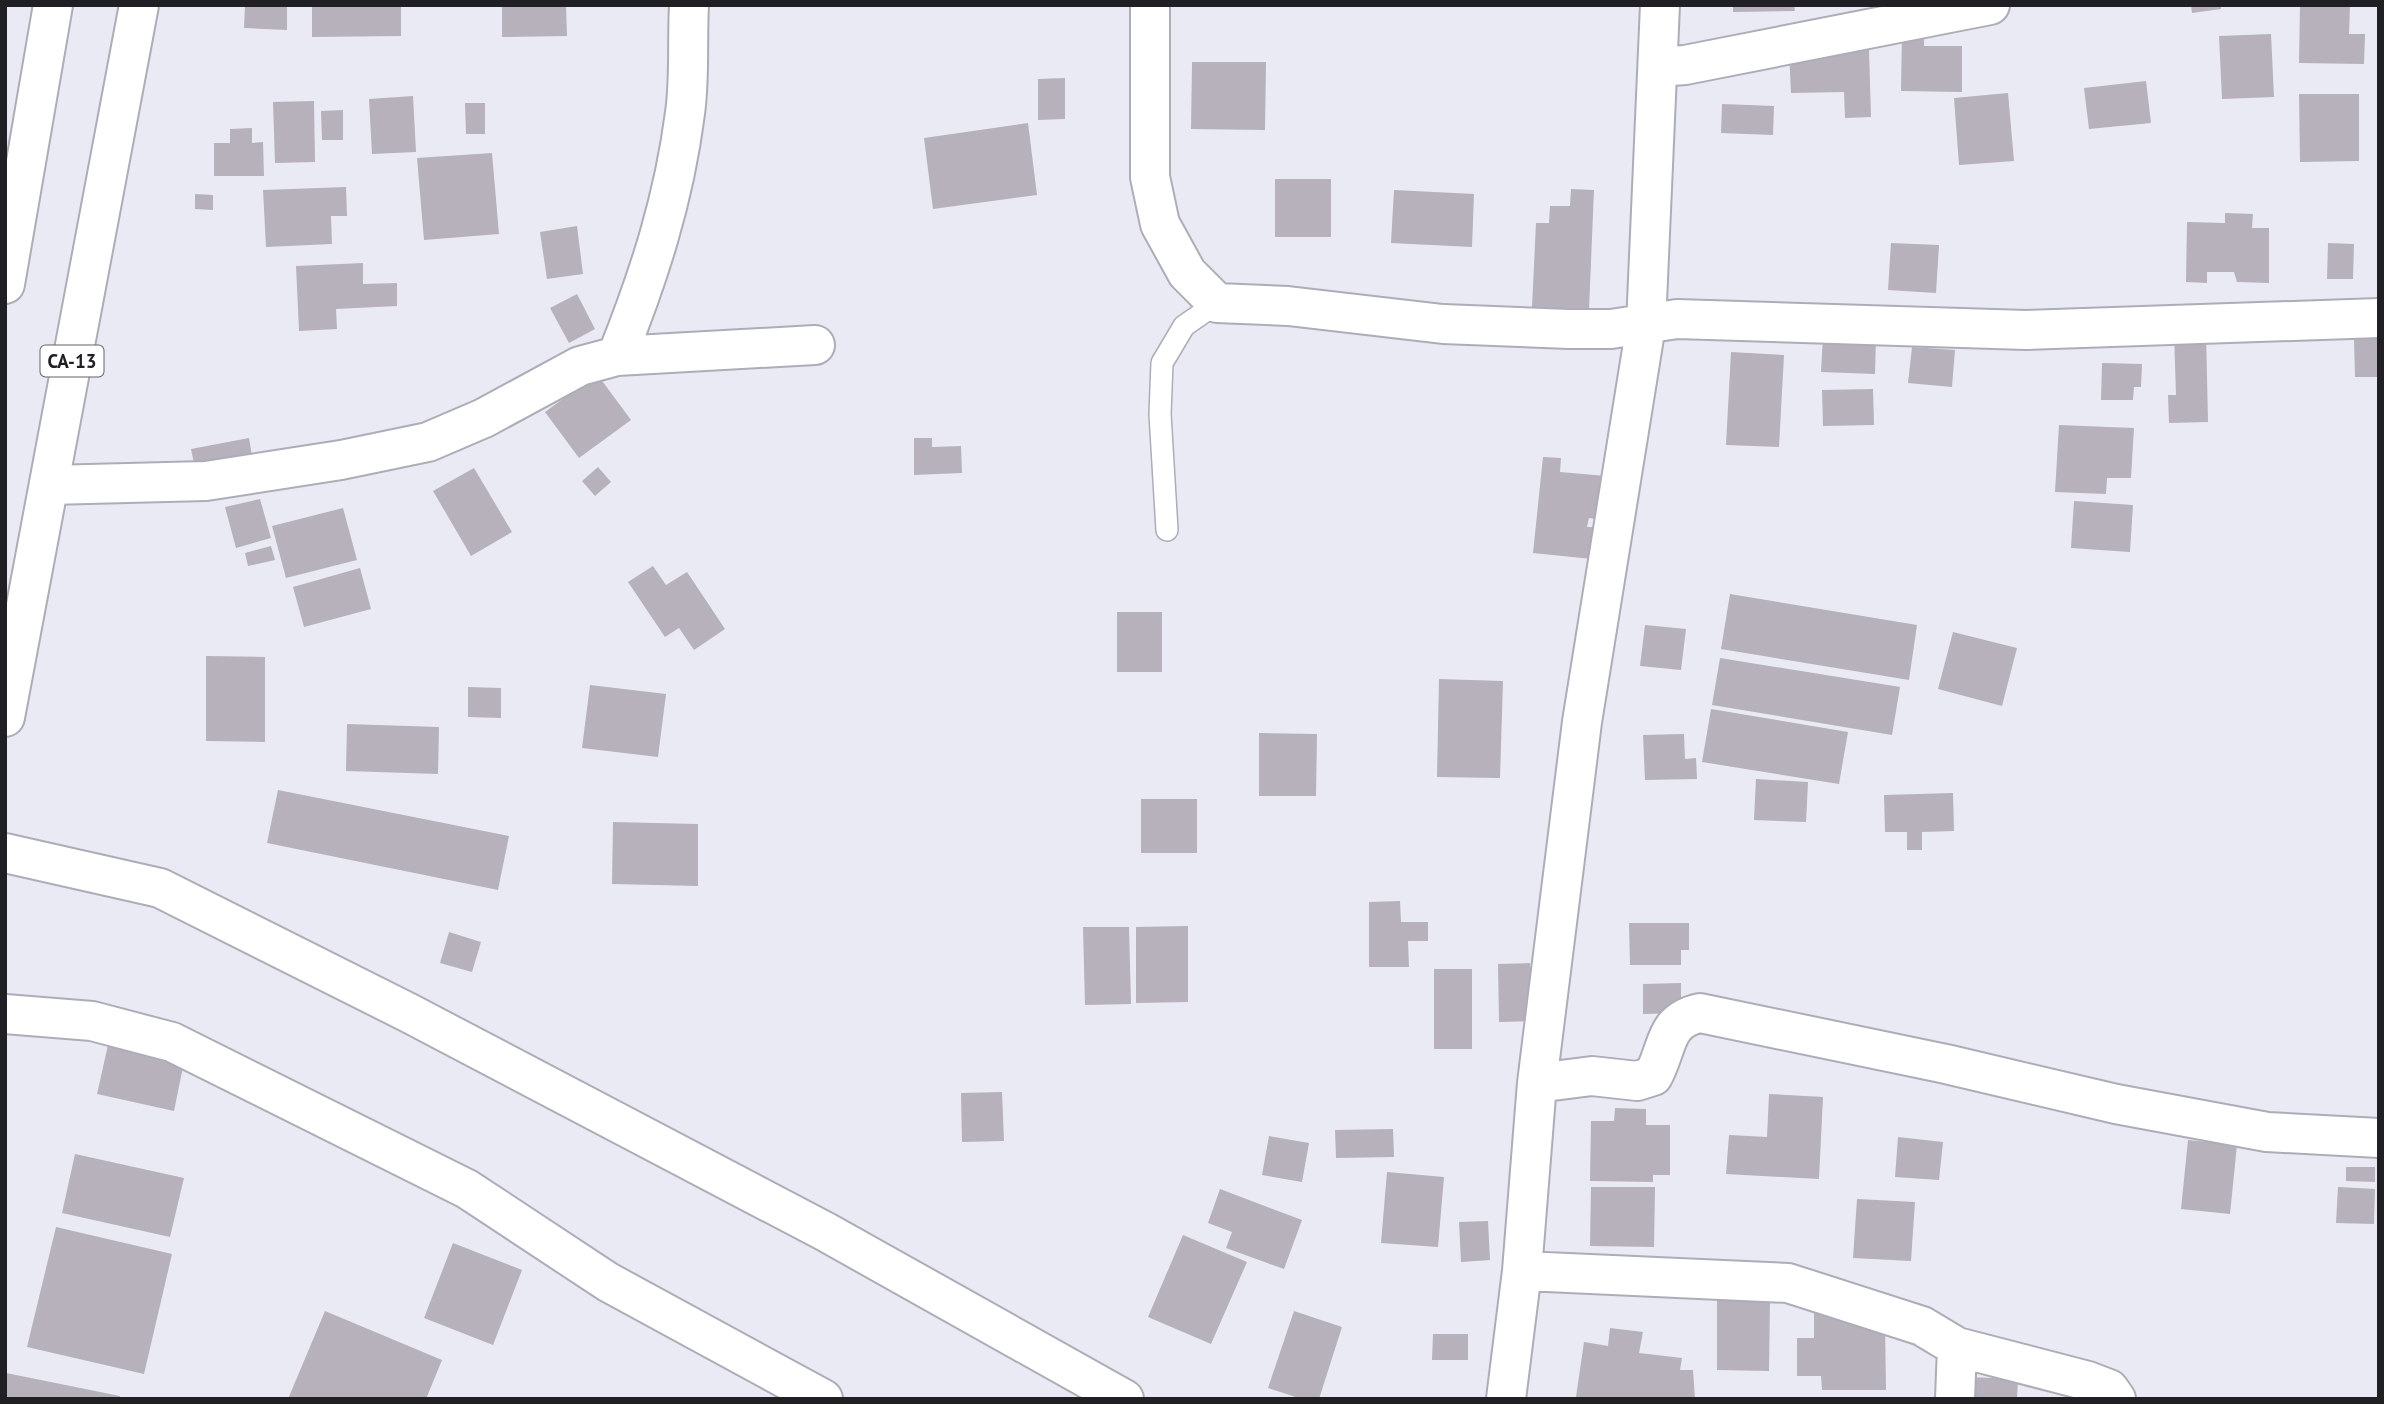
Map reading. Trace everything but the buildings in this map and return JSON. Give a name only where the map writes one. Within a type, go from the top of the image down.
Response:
[{"type":"main road","points":[[5,284],[13,195],[53,5]]},
{"type":"main road","name":"CA-13","points":[[5,718],[139,5]]},
{"type":"main road","points":[[617,356],[651,269],[670,197],[685,111],[689,5]]},
{"type":"main road","points":[[1150,5],[1150,177],[1160,224],[1187,272],[1217,303],[1288,306],[1443,324],[1569,329],[1646,325],[1677,319],[2026,330],[2379,318]]},
{"type":"main road","points":[[1506,1399],[1522,1271],[1537,1083],[1582,722],[1646,325],[1660,5]]},
{"type":"main road","points":[[1659,67],[1685,65],[1990,5]]},
{"type":"main road","points":[[49,485],[206,481],[341,460],[428,442],[484,418],[580,366],[617,356],[815,345]]},
{"type":"main road","points":[[5,853],[160,888],[409,1013],[826,1232],[1125,1399]]},
{"type":"main road","points":[[1537,1083],[1592,1076],[1637,1081],[1653,1076],[1663,1058],[1671,1028],[1683,1017],[1700,1013],[1946,1064],[2116,1104],[2253,1130],[2379,1138]]},
{"type":"main road","points":[[5,1014],[92,1021],[172,1042],[467,1189],[608,1282],[823,1399]]},
{"type":"main road","points":[[1522,1271],[1788,1283],[1922,1326],[1957,1347],[2088,1381],[2109,1389],[2116,1399]]},
{"type":"main road","points":[[1955,1399],[1957,1347]]},
{"type":"lane","points":[[1167,530],[1160,414],[1162,363],[1184,326],[1217,303]]}]
